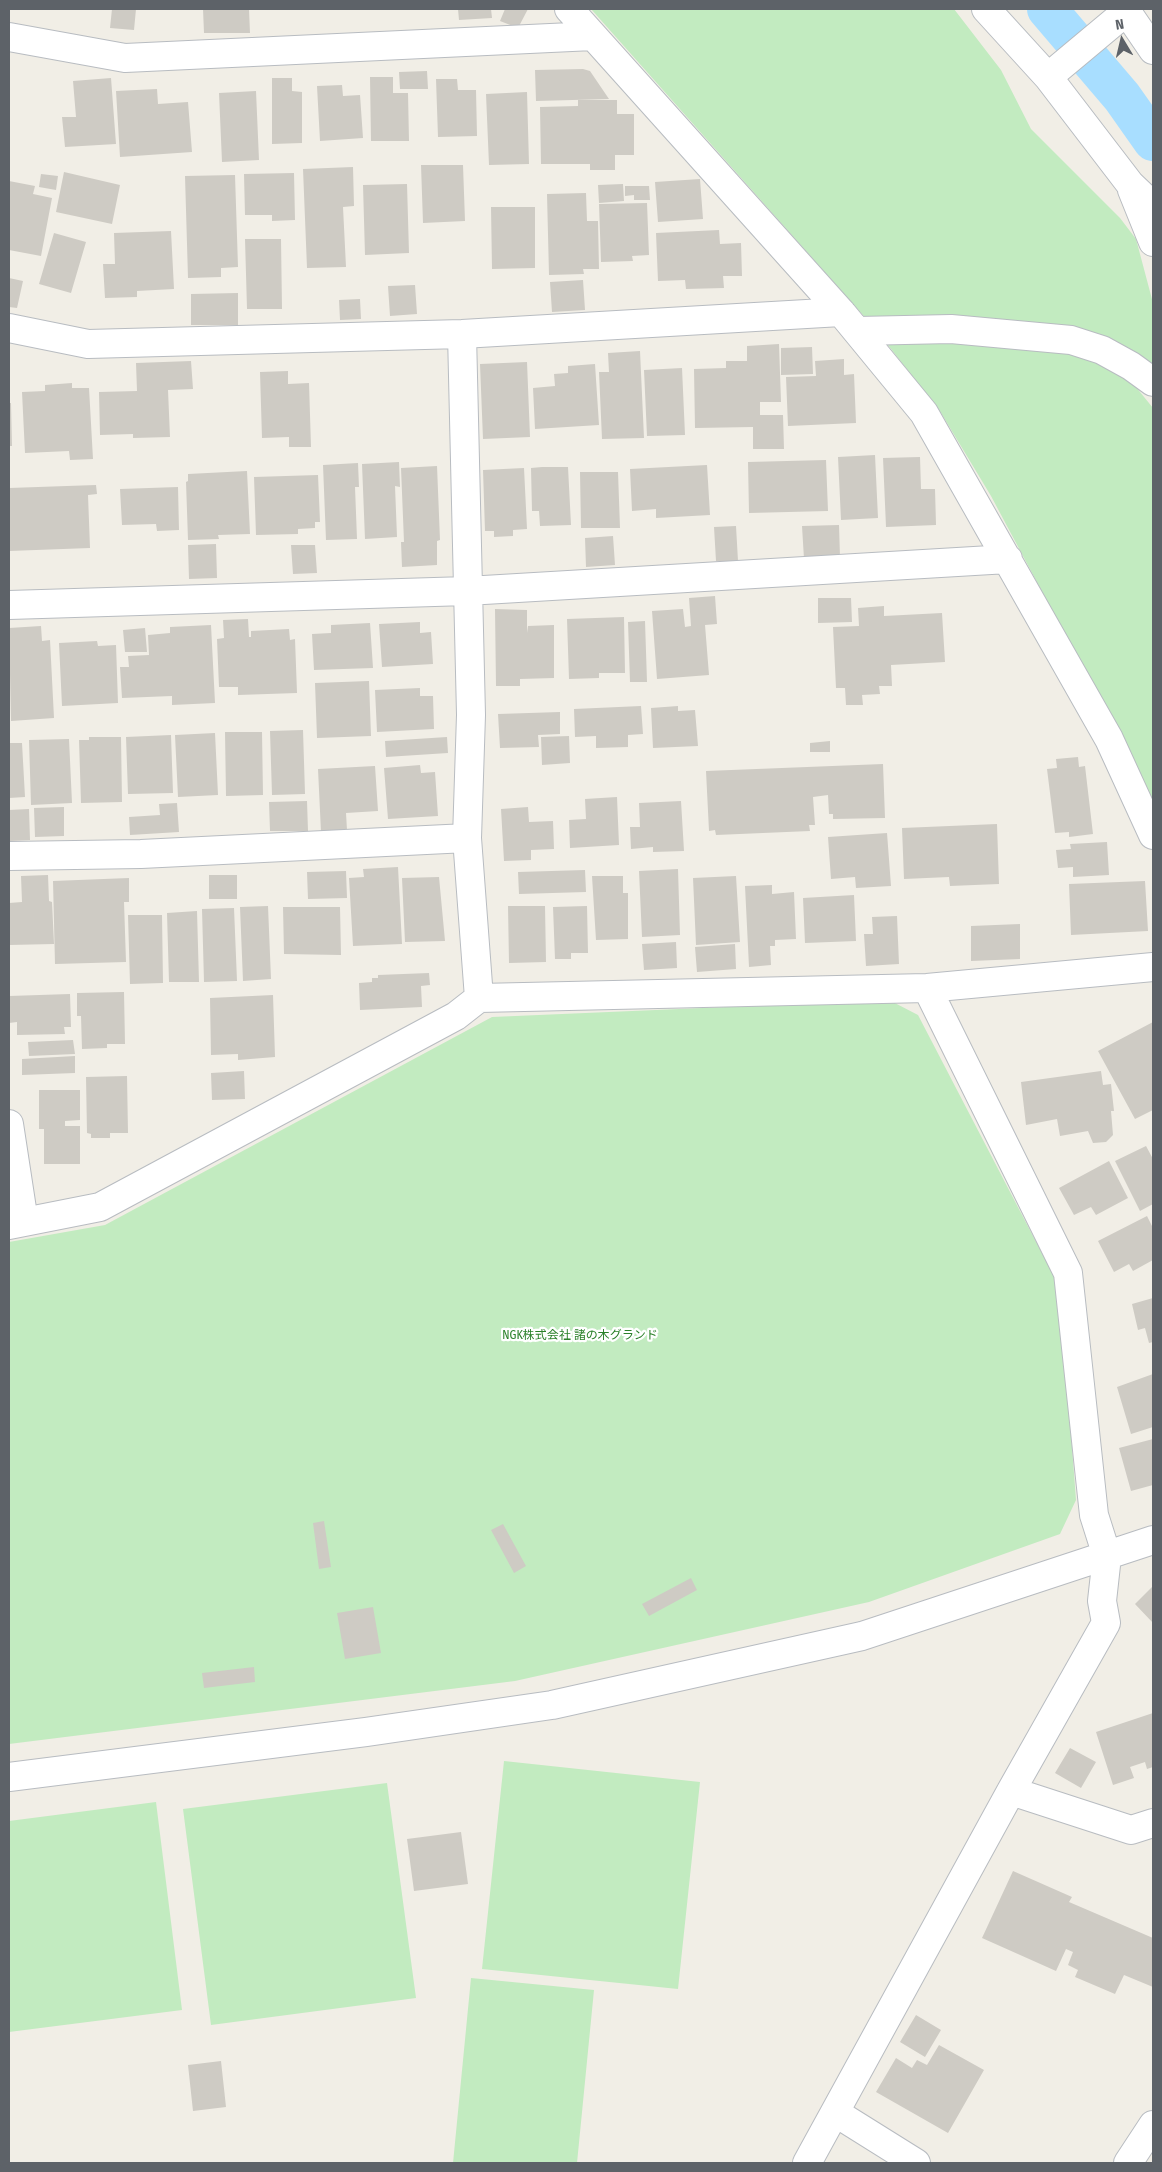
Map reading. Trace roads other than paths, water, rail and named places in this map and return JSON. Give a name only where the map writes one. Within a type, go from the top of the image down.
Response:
[{"type":"street","points":[[569,9],[850,322],[924,413],[1109,739],[1153,835]]},
{"type":"street","points":[[986,9],[1052,74],[1130,184],[1153,206]]},
{"type":"street","points":[[1052,74],[1126,10],[1153,50]]},
{"type":"street","points":[[9,37],[125,58],[593,36]]},
{"type":"street","points":[[1130,184],[1153,242]]},
{"type":"street","points":[[9,328],[88,344],[850,322],[1071,340],[1102,350],[1131,366],[1153,382]]},
{"type":"street","points":[[462,334],[471,715],[467,838],[479,998]]},
{"type":"street","points":[[9,605],[467,591],[1008,559]]},
{"type":"street","points":[[9,856],[141,854],[467,838]]},
{"type":"street","points":[[9,1124],[17,1223],[100,1207],[456,1016],[479,998],[927,988],[1153,967]]},
{"type":"street","points":[[807,2163],[1011,1791],[1106,1623],[1102,1601],[1107,1556],[1094,1515],[1068,1273],[927,988]]},
{"type":"street","points":[[9,1777],[366,1732],[552,1705],[862,1636],[1153,1540]]},
{"type":"street","points":[[1011,1791],[1131,1830],[1153,1823]]},
{"type":"street","points":[[836,2113],[916,2163]]},
{"type":"street","points":[[1128,2163],[1153,2125]]},
{"type":"waterway","points":[[1047,9],[1122,97],[1153,141]]},
{"type":"park label","name":"NGK株式会社 諸の木グランド","points":[[580,1336]]}]
